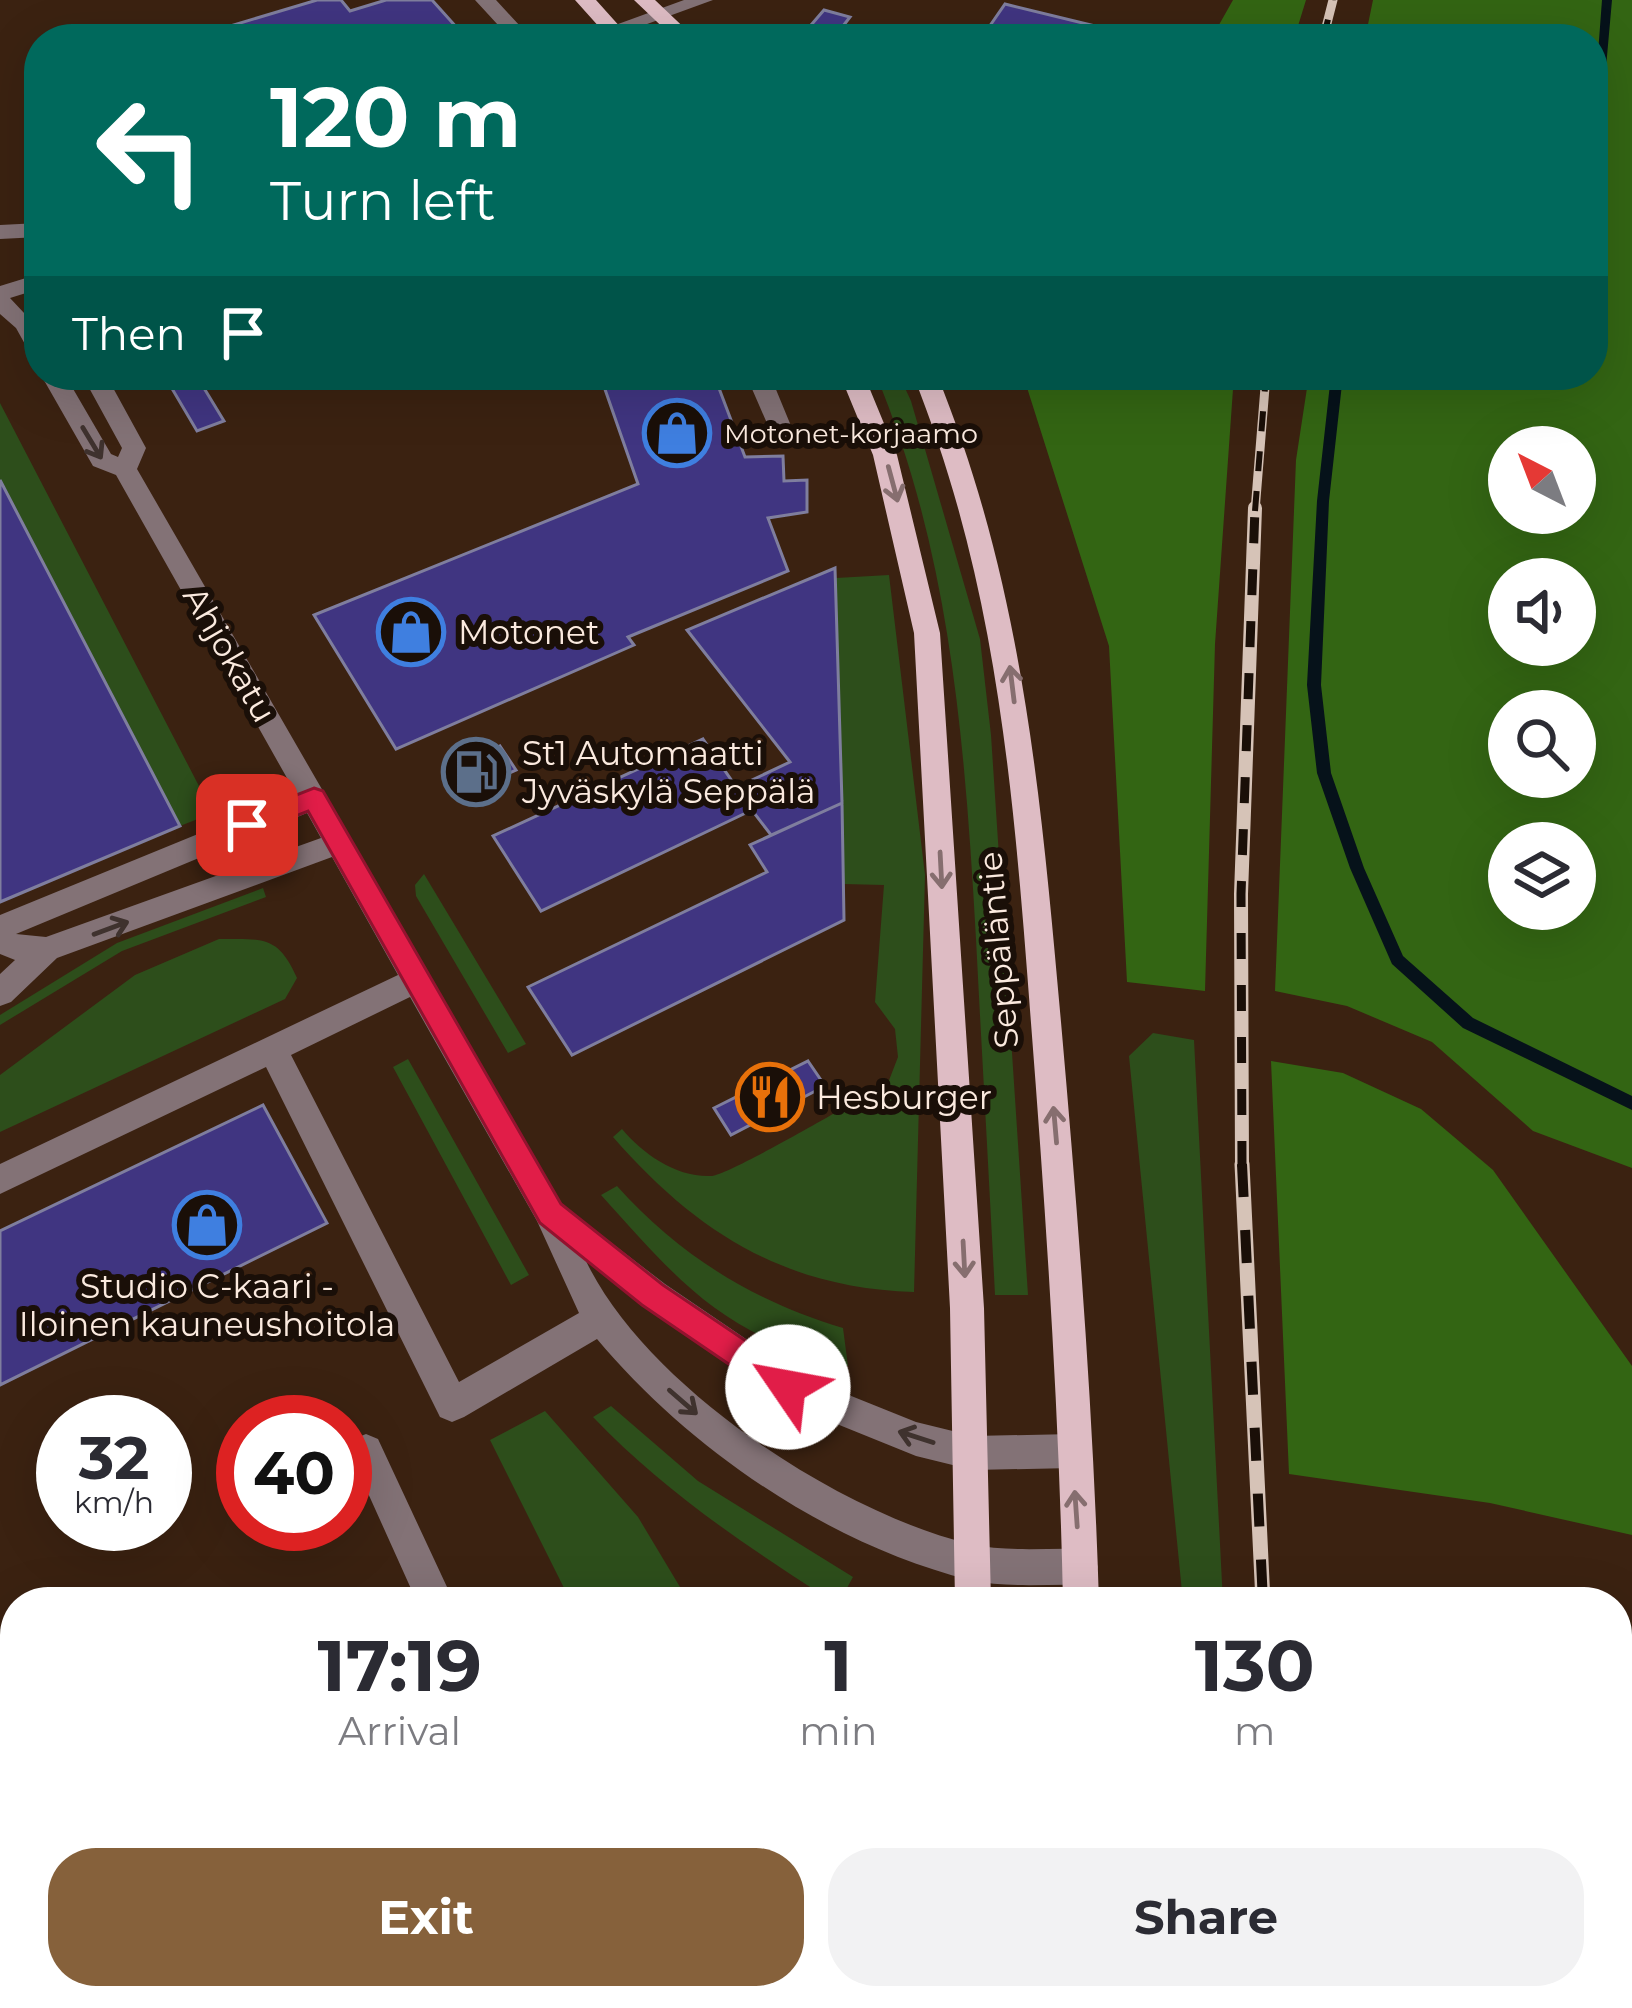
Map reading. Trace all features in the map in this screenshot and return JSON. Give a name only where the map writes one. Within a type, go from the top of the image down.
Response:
[{"type":"main road","points":[[585,0],[607,24]]},
{"type":"main road","name":"Seppäläntie","points":[[858,390],[885,455],[927,633],[973,1453],[974,1587]]},
{"type":"main road","name":"Seppäläntie","points":[[930,390],[977,518],[1007,645],[1027,800],[1069,1311],[1081,1585]]},
{"type":"street","points":[[485,0],[508,24]]},
{"type":"street","points":[[651,7],[704,0]]},
{"type":"street","points":[[0,298],[24,323]]},
{"type":"street","name":"Ahjokatu","points":[[62,390],[102,460],[125,470],[550,1214],[576,1279],[635,1360],[703,1420],[871,1526],[973,1562],[1081,1585]]},
{"type":"street","name":"Ahjokatu","points":[[102,390],[134,448],[125,470]]},
{"type":"street","points":[[764,390],[784,437]]},
{"type":"street","points":[[0,928],[314,798]]},
{"type":"street","points":[[0,940],[20,950],[47,949],[338,843]]},
{"type":"street","points":[[0,994],[47,949]]},
{"type":"street","points":[[0,1180],[414,981]]},
{"type":"street","points":[[272,1048],[452,1405],[601,1319]]},
{"type":"street","name":"Ahjokatu","points":[[550,1214],[653,1295],[788,1387],[916,1439],[973,1453],[1072,1451]]},
{"type":"street","points":[[372,1463],[429,1587]]},
{"type":"green space","points":[[1233,0],[1306,0],[1299,24],[1219,24]]},
{"type":"green space","points":[[1373,0],[1632,0],[1632,1168],[1533,1131],[1432,1042],[1347,1006],[1275,991],[1296,460],[1307,390],[1608,390],[1608,24],[1368,24]]},
{"type":"green space","points":[[882,390],[906,390],[911,401],[980,639],[991,735],[1028,1295],[995,1295],[972,867],[959,723],[938,582],[901,443]]},
{"type":"green space","points":[[1028,390],[1233,390],[1215,644],[1205,991],[1127,982],[1109,646]]},
{"type":"green space","points":[[0,403],[213,813],[180,826],[0,480]]},
{"type":"green space","points":[[889,575],[925,875],[914,1292],[824,1280],[747,1249],[677,1201],[613,1137],[622,1129],[662,1163],[686,1173],[712,1176],[769,1150],[888,1083],[898,1057],[895,1029],[875,1002],[884,885],[843,884],[836,578]]},
{"type":"green space","points":[[424,874],[526,1044],[508,1053],[416,896],[415,885]]},
{"type":"green space","points":[[263,888],[266,897],[122,951],[0,1025],[0,1015],[117,943]]},
{"type":"green space","points":[[219,939],[258,940],[276,947],[297,978],[285,999],[0,1132],[0,1075],[135,975]]},
{"type":"green space","points":[[1153,1033],[1194,1040],[1222,1587],[1182,1587],[1129,1056]]},
{"type":"green space","points":[[408,1059],[529,1275],[511,1285],[393,1067]]},
{"type":"green space","points":[[1271,1061],[1343,1073],[1421,1109],[1493,1170],[1632,1366],[1632,1535],[1490,1503],[1289,1474]]},
{"type":"green space","points":[[617,1186],[666,1234],[720,1273],[779,1304],[843,1328],[848,1366],[769,1339],[709,1303],[601,1195]]},
{"type":"green space","points":[[611,1406],[698,1481],[853,1577],[848,1587],[810,1587],[732,1535],[674,1491],[593,1417]]},
{"type":"green space","points":[[545,1411],[638,1517],[680,1587],[564,1587],[490,1440]]},
{"type":"building","points":[[317,0],[341,0],[350,11],[386,0],[432,0],[454,24],[237,24]]},
{"type":"building","points":[[1005,4],[1087,24],[991,24]]},
{"type":"building","points":[[824,10],[850,17],[845,24],[812,24]]},
{"type":"building","points":[[173,390],[205,390],[224,421],[197,431]]},
{"type":"building","points":[[605,390],[720,390],[745,457],[783,456],[784,481],[807,480],[807,512],[768,518],[788,571],[628,637],[634,645],[396,749],[314,615],[638,484]]},
{"type":"building","points":[[0,480],[180,826],[0,902]]},
{"type":"building","points":[[835,568],[842,803],[771,835],[735,788],[790,762],[687,630]]},
{"type":"building","points":[[703,739],[752,810],[541,911],[493,836]]},
{"type":"building","points":[[500,746],[516,770],[470,791],[454,767]]},
{"type":"building","points":[[842,803],[844,920],[572,1055],[528,987],[767,872],[750,845]]},
{"type":"building","name":"Hesburger","points":[[808,1061],[825,1086],[731,1135],[714,1108]]},
{"type":"building","points":[[263,1105],[327,1223],[0,1385],[0,1231]]},
{"type":"waterway","points":[[1605,24],[1607,0]]},
{"type":"waterway","points":[[1335,390],[1323,501],[1314,685],[1324,773],[1357,868],[1397,960],[1468,1023],[1632,1103]]},
{"type":"railway","points":[[1327,24],[1333,0]]},
{"type":"railway","points":[[1255,511],[1265,390]]},
{"type":"railway","points":[[1242,1167],[1241,894],[1255,508]]},
{"type":"railway","points":[[1242,1164],[1262,1587]]},
{"type":"place","name":"Motonet-korjaamo","points":[[677,433]]},
{"type":"place","name":"Motonet","points":[[411,632]]},
{"type":"place","name":"St1 Automaatti Jyväskylä Seppälä","points":[[476,772]]},
{"type":"place","name":"Hesburger","points":[[770,1097]]},
{"type":"place","name":"Studio C-kaari - Iloinen kauneushoitola","points":[[207,1225]]},
{"type":"route","points":[[247,825],[314,798],[550,1214],[653,1295],[788,1387]]}]
